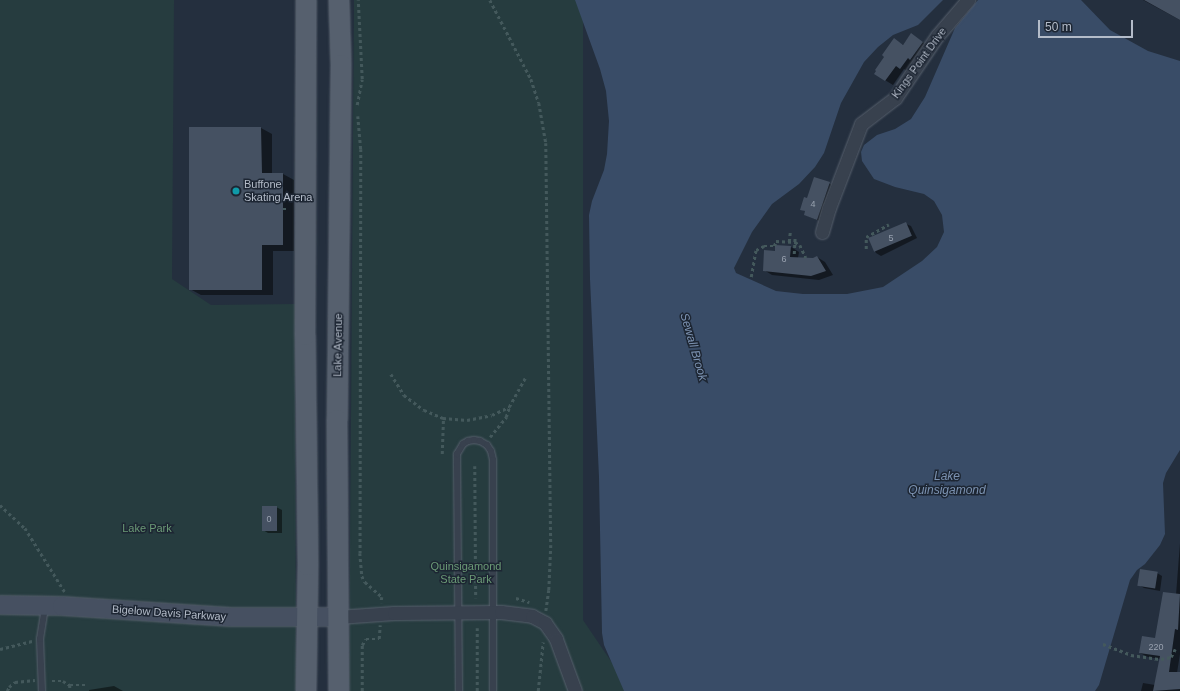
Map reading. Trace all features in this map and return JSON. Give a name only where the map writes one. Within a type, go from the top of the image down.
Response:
[{"type":"main road","points":[[306,0],[304,336],[307,465],[306,691]]},
{"type":"main road","name":"Lake Avenue","points":[[339,0],[341,65],[337,414],[339,691]]},
{"type":"main road","name":"Bigelow Davis Parkway","points":[[0,605],[45,606],[231,617],[338,617]]},
{"type":"street","name":"Kings Point Drive","points":[[822,232],[828,208],[861,124],[901,92],[937,36],[968,0]]},
{"type":"street","points":[[338,617],[381,613],[493,612],[524,614],[545,622],[556,639],[575,691]]},
{"type":"lane","points":[[459,691],[457,454],[462,444],[468,440],[480,440],[487,445],[491,451],[493,460],[493,691]]},
{"type":"lane","points":[[42,691],[40,639],[45,606]]},
{"type":"path","points":[[358,0],[362,79],[357,104],[361,149],[360,553],[362,576],[365,582],[382,597],[381,604]]},
{"type":"path","points":[[490,0],[532,79],[539,104],[546,143],[551,545],[549,590],[538,691]]},
{"type":"path","points":[[866,249],[866,237],[889,224]]},
{"type":"path","points":[[789,242],[790,232]]},
{"type":"path","points":[[794,254],[795,236]]},
{"type":"path","points":[[751,277],[756,250],[764,246],[774,246],[776,241],[795,242],[804,250],[806,258]]},
{"type":"path","points":[[391,374],[404,395],[424,410],[443,418],[467,420],[492,415],[509,407]]},
{"type":"path","points":[[490,437],[506,417],[509,407],[525,378]]},
{"type":"path","points":[[442,454],[443,418]]},
{"type":"path","points":[[475,466],[476,598]]},
{"type":"path","points":[[0,505],[25,528],[68,596]]},
{"type":"path","points":[[362,691],[362,645],[366,639],[379,639],[380,622]]},
{"type":"path","points":[[477,628],[477,691]]},
{"type":"path","points":[[0,649],[40,639]]},
{"type":"path","points":[[1103,644],[1131,656],[1162,659],[1171,657],[1175,649]]},
{"type":"path","points":[[7,691],[15,682],[41,680]]},
{"type":"path","points":[[52,681],[63,681],[70,685],[86,685]]},
{"type":"path","points":[[70,685],[70,691]]},
{"type":"green space","name":"Lake Park","points":[[0,0],[174,0],[172,279],[211,305],[295,304],[296,691],[0,691]]},
{"type":"green space","name":"Quinsigamond State Park","points":[[354,0],[583,0],[583,620],[623,679],[624,691],[349,691]]},
{"type":"water","name":"Lake Quinsigamond","points":[[575,0],[943,0],[918,25],[893,35],[878,47],[864,62],[841,103],[824,153],[815,167],[799,184],[772,204],[752,232],[734,268],[736,273],[776,291],[803,294],[847,294],[883,287],[922,261],[937,247],[944,232],[942,215],[934,201],[924,194],[895,187],[874,179],[862,161],[861,152],[864,145],[877,135],[895,129],[911,119],[925,97],[955,28],[978,0],[1081,0],[1110,30],[1148,51],[1180,61],[1180,450],[1166,473],[1163,483],[1165,534],[1160,545],[1130,580],[1099,685],[1095,691],[624,691],[604,645],[602,633],[599,477],[590,279],[589,215],[592,201],[604,170],[607,154],[609,121],[606,91],[600,69]]},
{"type":"building","points":[[1144,0],[1180,0],[1180,20]]},
{"type":"building","points":[[911,33],[923,42],[910,60],[908,58],[900,69],[896,66],[885,81],[874,74],[884,57],[882,55],[894,38],[903,45]]},
{"type":"building","name":"Buffone Skating Arena","points":[[189,127],[261,127],[262,173],[283,173],[283,245],[262,245],[262,290],[189,290]]},
{"type":"building","points":[[814,177],[830,182],[817,220],[804,215],[805,211],[800,210],[804,197],[807,198]]},
{"type":"building","points":[[906,222],[912,236],[874,252],[868,238]]},
{"type":"building","points":[[775,245],[791,246],[790,257],[813,258],[817,256],[826,271],[811,276],[763,271],[764,250],[775,251]]},
{"type":"building","points":[[262,506],[277,506],[277,531],[262,531]]},
{"type":"building","points":[[1140,569],[1158,572],[1155,589],[1137,586]]},
{"type":"building","points":[[1163,592],[1180,594],[1178,630],[1175,629],[1169,672],[1180,672],[1180,689],[1153,691],[1160,656],[1139,653],[1142,636],[1155,638]]},
{"type":"place","name":"Buffone Skating Arena","points":[[236,191]]},
{"type":"water label","name":"Sewall Brook","points":[[693,347]]}]
